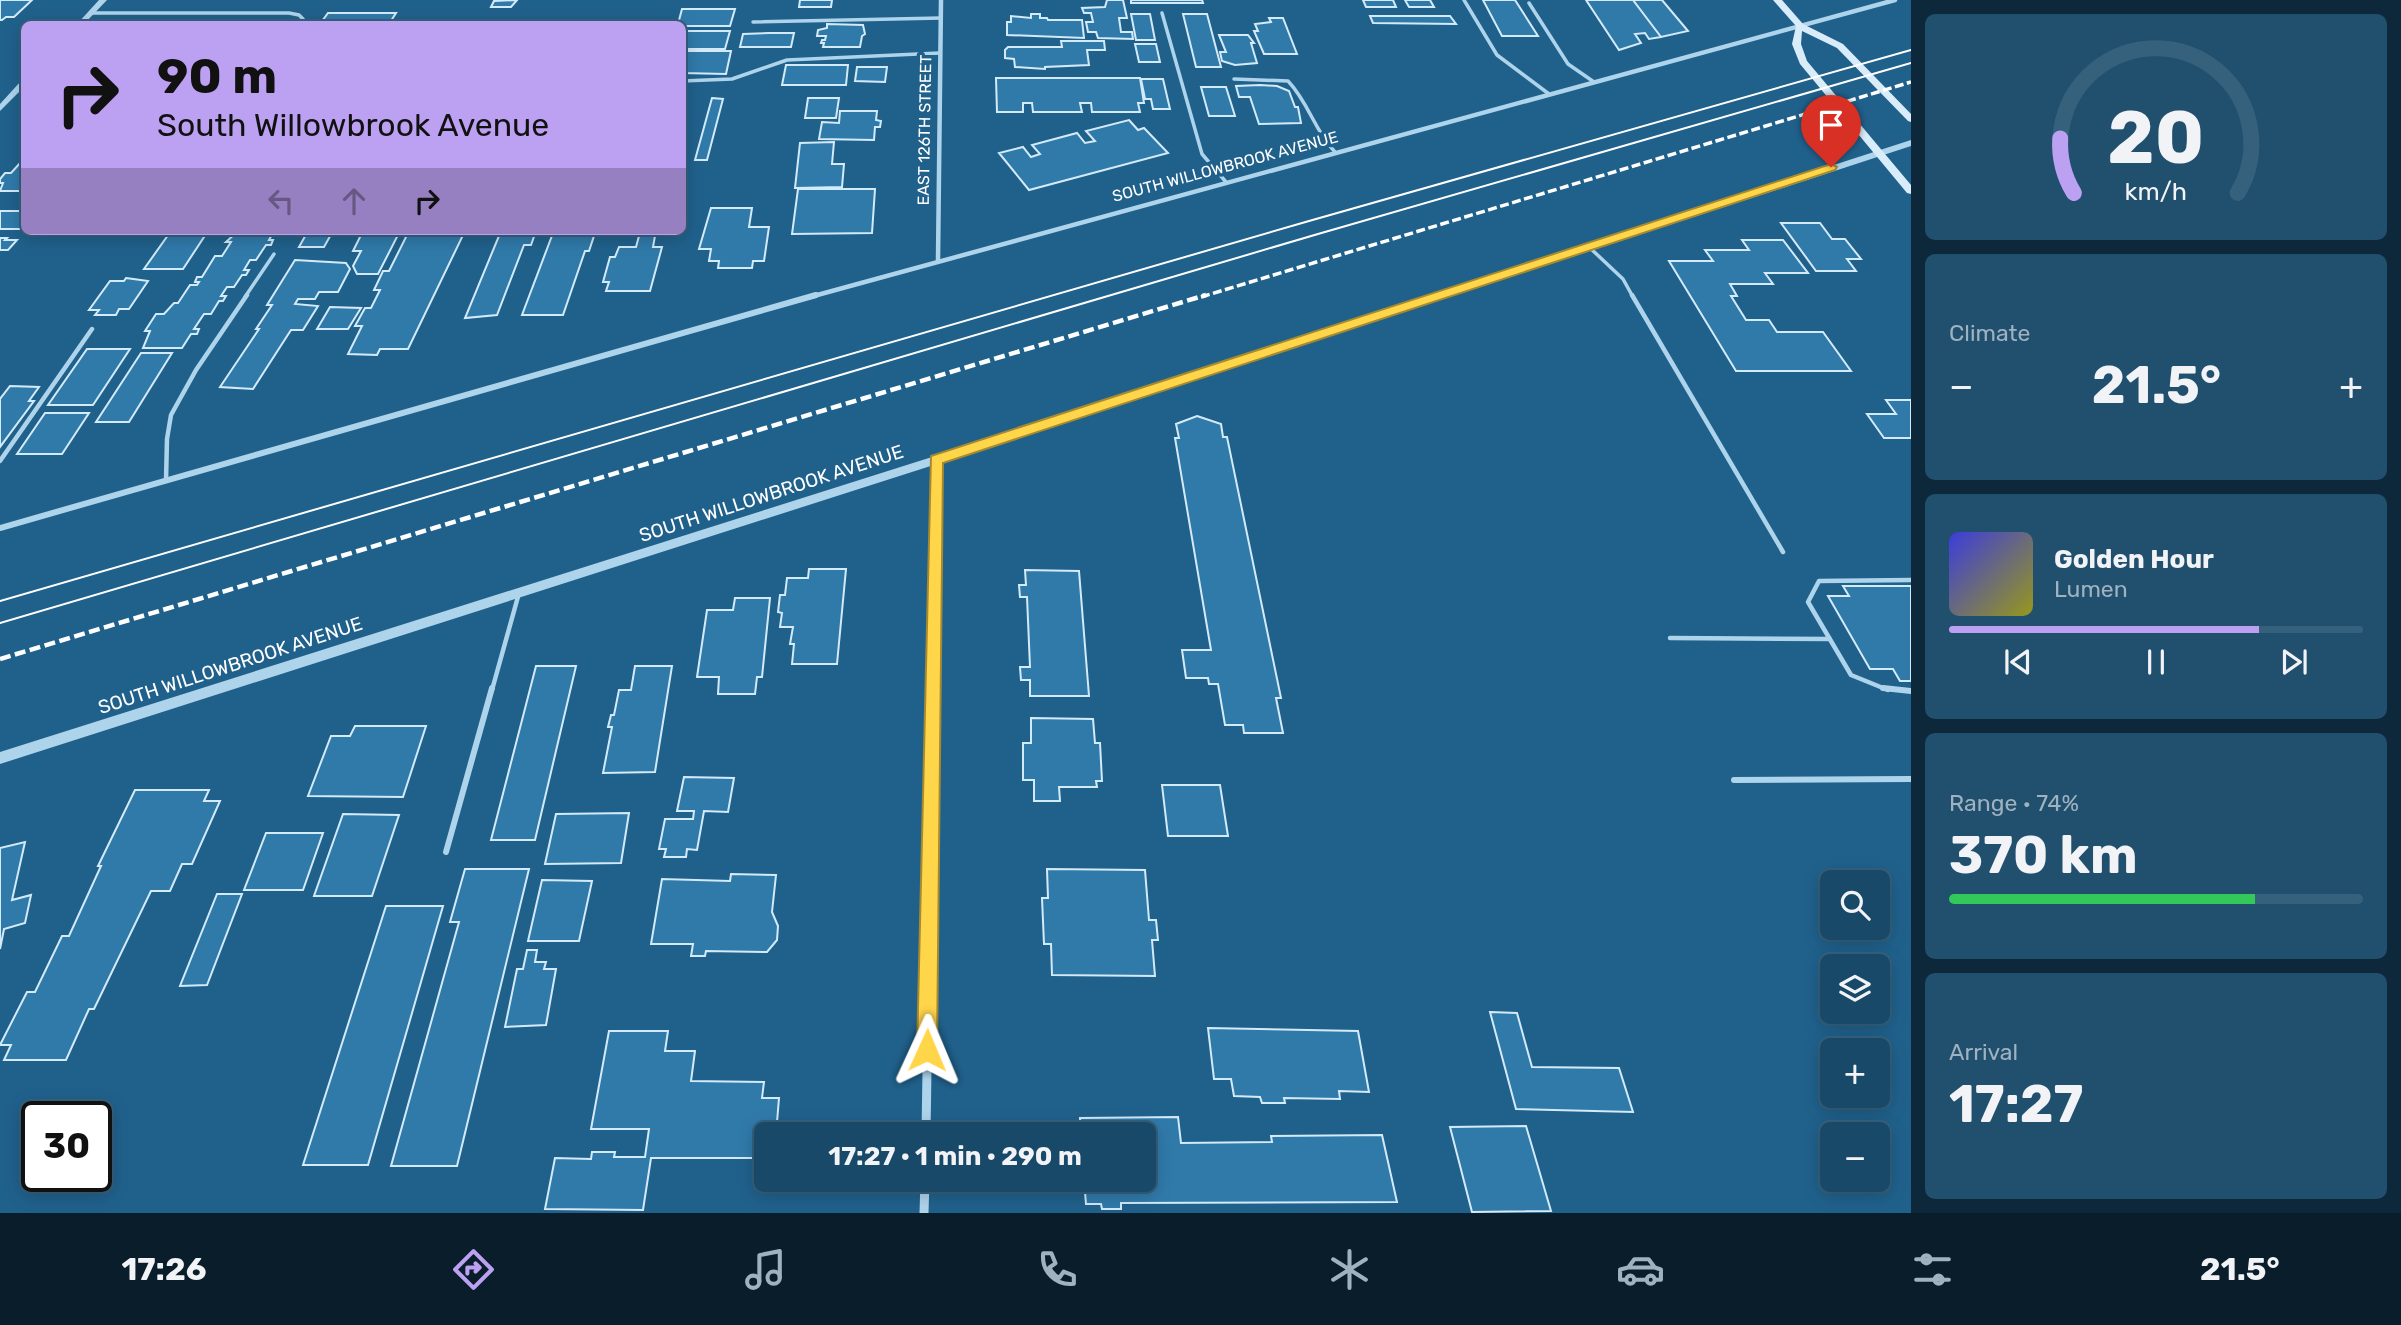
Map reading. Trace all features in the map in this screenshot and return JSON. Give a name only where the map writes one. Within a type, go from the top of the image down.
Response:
[{"type":"main road","points":[[1777,0],[1800,26],[1840,46],[1911,119]]},
{"type":"main road","points":[[1800,26],[1795,36],[1803,62],[1911,191]]},
{"type":"street","points":[[83,21],[103,0]]},
{"type":"street","name":"EAST 126TH STREET","points":[[938,260],[941,0]]},
{"type":"street","name":"SOUTH WILLOWBROOK AVENUE","points":[[0,528],[938,260],[1895,0]]},
{"type":"street","points":[[0,108],[21,86]]},
{"type":"street","name":"SOUTH WILLOWBROOK AVENUE","points":[[0,758],[936,460],[1911,143]]},
{"type":"street","points":[[926,1122],[936,460]]},
{"type":"street","points":[[924,1213],[925,1192]]},
{"type":"lane","points":[[1464,0],[1497,55],[1549,94]]},
{"type":"lane","points":[[1529,3],[1568,64],[1594,82]]},
{"type":"lane","points":[[1162,12],[1202,154],[1226,182]]},
{"type":"lane","points":[[91,13],[289,13],[299,15],[302,21]]},
{"type":"lane","points":[[753,22],[941,18]]},
{"type":"lane","points":[[686,80],[732,79],[787,60],[940,53]]},
{"type":"lane","points":[[1234,79],[1289,81],[1302,96],[1320,136],[1335,152]]},
{"type":"lane","points":[[1589,247],[1623,279],[1783,552]]},
{"type":"lane","points":[[166,481],[167,439],[171,415],[196,370],[274,254]]},
{"type":"lane","points":[[0,461],[92,328]]},
{"type":"lane","points":[[1911,580],[1819,581],[1808,602],[1851,675],[1890,691],[1911,691]]},
{"type":"lane","points":[[446,852],[519,593]]},
{"type":"lane","points":[[1670,638],[1830,639]]},
{"type":"lane","points":[[1734,780],[1911,779]]},
{"type":"building","points":[[0,0],[32,0],[14,17],[0,20]]},
{"type":"building","points":[[517,0],[511,7],[491,7],[494,1]]},
{"type":"building","points":[[800,0],[832,0],[831,7],[799,7]]},
{"type":"building","points":[[1107,0],[1123,0],[1127,18],[1119,18],[1121,32],[1132,32],[1133,39],[1098,38],[1096,32],[1088,32],[1086,22],[1093,22],[1091,13],[1084,13],[1082,8],[1105,7]]},
{"type":"building","points":[[1131,0],[1202,0],[1203,3],[1131,3]]},
{"type":"building","points":[[1363,0],[1393,0],[1396,7],[1366,7]]},
{"type":"building","points":[[1405,0],[1430,0],[1434,7],[1409,7]]},
{"type":"building","points":[[1483,0],[1515,0],[1538,36],[1502,36]]},
{"type":"building","points":[[1586,0],[1633,0],[1661,37],[1649,39],[1645,33],[1635,34],[1641,43],[1619,50]]},
{"type":"building","points":[[1633,0],[1662,0],[1688,31],[1661,37]]},
{"type":"building","points":[[682,9],[735,9],[730,26],[686,26],[686,21],[679,21]]},
{"type":"building","points":[[328,13],[396,13],[391,21],[322,21]]},
{"type":"building","points":[[1031,14],[1040,14],[1040,18],[1048,20],[1082,20],[1084,38],[1007,35],[1007,22],[1011,22],[1011,16],[1031,18]]},
{"type":"building","points":[[1131,14],[1150,14],[1155,40],[1136,40]]},
{"type":"building","points":[[1183,14],[1207,14],[1221,67],[1196,67]]},
{"type":"building","points":[[1370,16],[1450,16],[1456,24],[1373,23]]},
{"type":"building","points":[[1269,18],[1283,18],[1297,54],[1264,54],[1254,31],[1258,31],[1255,24],[1271,22]]},
{"type":"building","points":[[827,24],[863,25],[865,34],[860,47],[823,47],[824,43],[821,43],[826,36],[817,36],[818,30],[827,28]]},
{"type":"building","points":[[686,31],[730,31],[725,49],[686,49]]},
{"type":"building","points":[[794,33],[791,47],[740,47],[743,34]]},
{"type":"building","points":[[1219,35],[1248,35],[1254,43],[1251,43],[1257,63],[1235,65],[1222,61],[1220,52],[1226,52]]},
{"type":"building","points":[[1061,41],[1104,41],[1105,50],[1087,50],[1089,65],[1045,69],[1015,67],[1014,59],[1005,58],[1005,50],[1008,47],[1062,47]]},
{"type":"building","points":[[1135,44],[1156,44],[1160,62],[1139,62]]},
{"type":"building","points":[[686,51],[731,51],[726,74],[686,73]]},
{"type":"building","points":[[786,65],[848,65],[846,85],[782,85]]},
{"type":"building","points":[[857,67],[887,67],[885,82],[855,81]]},
{"type":"building","points":[[996,78],[1140,78],[1144,103],[1138,103],[1140,112],[1092,112],[1091,103],[1080,103],[1082,112],[1033,112],[1032,103],[1023,103],[1023,112],[997,112]]},
{"type":"building","points":[[1141,79],[1163,79],[1170,109],[1153,109],[1151,99],[1145,99]]},
{"type":"building","points":[[1236,86],[1277,86],[1289,91],[1295,107],[1298,107],[1301,123],[1259,124],[1250,97],[1239,97]]},
{"type":"building","points":[[1201,87],[1226,87],[1235,116],[1209,116]]},
{"type":"building","points":[[712,98],[723,99],[707,160],[695,160]]},
{"type":"building","points":[[808,98],[839,98],[836,118],[805,118]]},
{"type":"building","points":[[840,111],[877,111],[876,120],[881,121],[880,127],[875,127],[874,140],[819,139],[822,122],[839,123]]},
{"type":"building","points":[[1129,120],[1138,130],[1144,128],[1168,153],[1029,190],[999,153],[1023,147],[1031,157],[1040,154],[1032,145],[1077,133],[1085,143],[1095,141],[1086,131]]},
{"type":"building","points":[[834,142],[832,164],[844,164],[842,187],[795,188],[800,143]]},
{"type":"building","points":[[21,162],[21,191],[0,191],[3,183],[0,183],[0,179],[5,173],[11,173]]},
{"type":"building","points":[[798,189],[875,189],[872,233],[792,234]]},
{"type":"building","points":[[711,208],[752,208],[749,227],[769,227],[764,261],[753,261],[752,268],[718,268],[719,261],[709,261],[711,249],[699,249]]},
{"type":"building","points":[[0,211],[21,211],[21,229],[0,229]]},
{"type":"building","points":[[1781,223],[1820,223],[1832,239],[1845,239],[1861,259],[1847,259],[1856,271],[1816,271]]},
{"type":"building","points":[[168,235],[205,235],[183,269],[144,269]]},
{"type":"building","points":[[234,235],[272,235],[269,240],[273,240],[256,260],[250,260],[244,270],[249,270],[246,275],[242,275],[234,287],[227,287],[221,296],[226,296],[223,301],[219,301],[211,314],[204,314],[194,329],[199,329],[197,334],[191,334],[182,348],[143,348],[150,331],[145,331],[156,314],[164,314],[174,303],[178,303],[190,285],[197,285],[197,277],[202,277],[215,256],[222,256],[231,242],[226,242]]},
{"type":"building","points":[[306,235],[331,235],[324,247],[299,247]]},
{"type":"building","points":[[361,235],[398,235],[378,274],[357,274],[353,266],[361,251],[353,251]]},
{"type":"building","points":[[407,235],[463,235],[408,349],[380,349],[377,355],[348,354],[362,326],[355,326],[365,308],[371,308],[380,290],[374,290],[383,271],[389,271]]},
{"type":"building","points":[[499,235],[535,235],[531,245],[524,245],[497,315],[465,318]]},
{"type":"building","points":[[552,235],[594,236],[589,251],[585,251],[563,315],[522,315]]},
{"type":"building","points":[[639,236],[655,236],[653,247],[662,247],[650,291],[606,291],[609,282],[603,282],[610,257],[615,257],[619,247],[636,247]]},
{"type":"building","points":[[0,238],[17,240],[8,250],[0,250]]},
{"type":"building","points":[[1742,240],[1783,240],[1808,273],[1765,273],[1773,284],[1730,284],[1737,296],[1731,296],[1746,320],[1769,320],[1777,332],[1823,332],[1851,371],[1736,371],[1669,261],[1713,261],[1705,250],[1749,250]]},
{"type":"building","points":[[295,260],[346,263],[350,269],[338,292],[319,292],[315,299],[298,299],[295,304],[318,306],[303,330],[291,330],[253,389],[220,387],[259,329],[256,329],[272,305],[267,305]]},
{"type":"building","points":[[126,278],[148,281],[129,309],[119,309],[116,315],[95,315],[99,310],[89,310],[110,281],[124,281]]},
{"type":"building","points":[[330,307],[361,308],[348,329],[317,329]]},
{"type":"building","points":[[87,349],[130,349],[93,405],[48,405]]},
{"type":"building","points":[[141,353],[172,353],[129,422],[96,422]]},
{"type":"building","points":[[10,386],[39,387],[29,401],[34,401],[0,447],[0,399]]},
{"type":"building","points":[[1886,400],[1911,400],[1911,438],[1884,438],[1867,414],[1896,414]]},
{"type":"building","points":[[45,413],[89,413],[62,454],[17,454]]},
{"type":"building","points":[[1197,416],[1221,424],[1223,437],[1227,437],[1281,698],[1276,698],[1283,733],[1244,733],[1243,725],[1225,725],[1218,684],[1209,684],[1208,678],[1186,678],[1182,650],[1211,650],[1175,438],[1179,438],[1176,424]]},
{"type":"building","points":[[809,569],[846,569],[837,664],[792,664],[794,644],[790,644],[793,627],[780,627],[780,595],[785,595],[787,578],[808,578]]},
{"type":"building","points":[[1025,570],[1079,571],[1089,696],[1030,696],[1030,680],[1021,680],[1020,667],[1030,667],[1027,597],[1020,597],[1019,585],[1026,585]]},
{"type":"building","points":[[1843,586],[1911,586],[1911,681],[1900,681],[1893,669],[1870,669],[1828,596],[1849,596]]},
{"type":"building","points":[[735,598],[770,598],[762,677],[757,677],[755,694],[718,694],[719,677],[697,677],[707,610],[733,610]]},
{"type":"building","points":[[536,666],[576,666],[535,840],[491,840]]},
{"type":"building","points":[[635,666],[672,666],[655,772],[603,773],[612,727],[608,727],[611,715],[614,715],[619,690],[631,690]]},
{"type":"building","points":[[1031,718],[1093,719],[1095,743],[1100,743],[1102,781],[1096,781],[1097,787],[1059,787],[1060,801],[1034,801],[1034,780],[1023,780],[1023,743],[1031,743]]},
{"type":"building","points":[[355,726],[426,726],[403,797],[308,796],[331,736],[350,736]]},
{"type":"building","points":[[684,777],[734,778],[728,812],[704,811],[697,850],[687,849],[686,857],[664,857],[666,849],[659,849],[665,819],[693,819],[694,811],[677,811]]},
{"type":"building","points":[[1162,785],[1220,785],[1228,836],[1168,836]]},
{"type":"building","points":[[135,790],[209,790],[204,801],[220,801],[192,864],[182,864],[170,891],[151,891],[94,1009],[89,1009],[66,1060],[4,1060],[11,1045],[0,1045],[27,992],[35,992],[62,936],[69,936],[101,866],[98,866]]},
{"type":"building","points":[[629,813],[621,863],[545,864],[556,814]]},
{"type":"building","points":[[343,814],[399,815],[372,896],[314,896]]},
{"type":"building","points":[[266,833],[323,833],[303,890],[244,890]]},
{"type":"building","points":[[25,842],[12,900],[31,895],[25,923],[4,929],[0,949],[0,848]]},
{"type":"building","points":[[465,869],[529,869],[457,1166],[391,1166],[459,922],[450,922]]},
{"type":"building","points":[[1047,869],[1145,870],[1149,920],[1156,920],[1158,940],[1152,940],[1155,976],[1052,975],[1051,944],[1044,944],[1042,898],[1048,898]]},
{"type":"building","points":[[731,874],[776,875],[772,912],[778,926],[777,940],[767,952],[706,951],[705,956],[691,956],[693,944],[651,944],[662,879],[730,881]]},
{"type":"building","points":[[542,880],[592,881],[579,941],[528,941]]},
{"type":"building","points":[[217,894],[242,894],[207,985],[180,986]]},
{"type":"building","points":[[386,906],[443,906],[368,1165],[303,1165]]},
{"type":"building","points":[[527,950],[537,950],[535,962],[546,962],[544,969],[556,969],[546,1025],[505,1027],[517,969],[523,969]]},
{"type":"building","points":[[1490,1012],[1517,1013],[1532,1067],[1619,1068],[1633,1112],[1516,1109]]},
{"type":"building","points":[[1208,1028],[1358,1031],[1369,1092],[1339,1091],[1340,1099],[1284,1098],[1285,1103],[1262,1103],[1260,1097],[1234,1096],[1231,1079],[1214,1079]]},
{"type":"building","points":[[609,1031],[668,1031],[665,1051],[695,1051],[691,1081],[764,1082],[762,1098],[779,1098],[777,1122],[754,1122],[754,1158],[651,1158],[643,1210],[545,1209],[555,1158],[591,1159],[592,1152],[615,1152],[614,1157],[645,1157],[649,1129],[591,1129]]},
{"type":"building","points":[[1178,1117],[1181,1143],[1272,1142],[1271,1136],[1382,1135],[1397,1202],[1121,1203],[1121,1209],[1102,1209],[1101,1204],[1086,1204],[1085,1192],[1156,1192],[1156,1122],[1080,1122],[1080,1118]]},
{"type":"building","points":[[1526,1126],[1551,1211],[1472,1212],[1450,1127]]},
{"type":"tram line","points":[[0,601],[1309,221],[1911,50]]},
{"type":"tram line","points":[[0,623],[1318,234],[1911,63]]},
{"type":"railway","points":[[1201,297],[1911,82]]},
{"type":"railway","points":[[0,659],[1206,295]]},
{"type":"route","points":[[927,1050],[936,460],[1831,167]]}]
